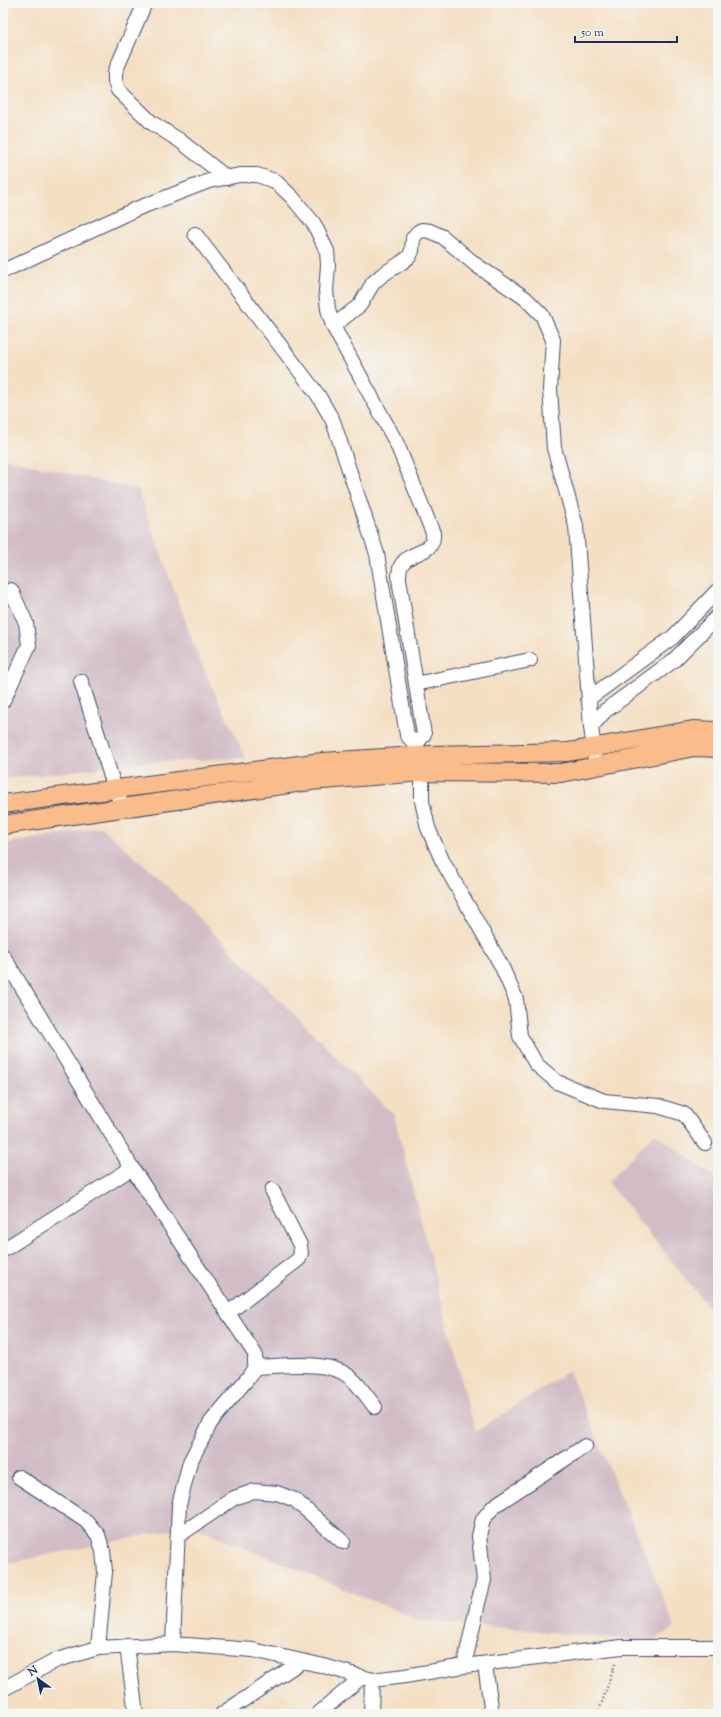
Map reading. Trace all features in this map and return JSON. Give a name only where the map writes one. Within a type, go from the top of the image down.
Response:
[{"type":"main road","points":[[3,804],[322,762],[419,758],[561,773],[595,757],[693,730],[718,731]]},
{"type":"main road","points":[[595,757],[694,747],[718,748]]},
{"type":"main road","points":[[3,825],[310,781],[419,758]]},
{"type":"street","points":[[145,3],[115,72],[115,81],[118,90],[152,123],[179,140],[227,178]]},
{"type":"street","points":[[3,271],[136,209],[209,181],[240,175],[257,175],[275,181],[292,197],[314,224],[326,251],[328,265],[326,291],[328,309],[333,326],[397,444],[433,532],[434,540],[430,545],[420,553],[407,559],[402,564],[399,579],[424,734],[419,758],[422,800],[428,828],[442,860],[501,965],[516,999],[520,1036],[536,1064],[556,1082],[604,1101],[658,1106],[684,1114],[705,1143]]},
{"type":"street","points":[[333,326],[360,305],[373,283],[409,256],[412,251],[413,238],[422,230],[430,231],[443,237],[476,265],[525,298],[542,315],[552,340],[550,389],[554,448],[576,526],[588,699],[595,757]]},
{"type":"street","points":[[195,234],[318,395],[333,421],[377,554],[407,735],[419,758]]},
{"type":"street","points":[[3,701],[29,645],[26,623],[11,590]]},
{"type":"street","points":[[588,699],[673,637],[718,590]]},
{"type":"street","points":[[591,727],[605,711],[674,660],[718,616]]},
{"type":"street","points":[[416,684],[530,660]]},
{"type":"street","points":[[81,681],[115,789],[123,808]]},
{"type":"street","points":[[3,956],[132,1168],[254,1354],[255,1367],[248,1378],[211,1422],[190,1462],[180,1506],[173,1644]]},
{"type":"street","points":[[3,1250],[132,1168]]},
{"type":"street","points":[[228,1313],[299,1260],[301,1253],[300,1245],[272,1190]]},
{"type":"street","points":[[255,1367],[324,1366],[351,1378],[375,1407]]},
{"type":"street","points":[[464,1666],[484,1580],[479,1536],[483,1520],[494,1506],[585,1446]]},
{"type":"street","points":[[19,1477],[86,1521],[98,1535],[103,1551],[105,1572],[98,1648]]},
{"type":"street","points":[[178,1536],[234,1498],[254,1491],[277,1493],[295,1500],[343,1542]]},
{"type":"street","points":[[3,1689],[57,1660],[98,1648],[127,1646],[173,1644],[253,1650],[302,1661],[367,1679],[405,1676],[464,1666],[484,1665],[621,1647],[718,1647]]},
{"type":"street","points":[[127,1646],[136,1714]]},
{"type":"street","points":[[222,1714],[302,1661]]},
{"type":"street","points":[[484,1665],[492,1714]]},
{"type":"street","points":[[318,1714],[367,1679]]},
{"type":"street","points":[[367,1679],[371,1714]]},
{"type":"path","points":[[598,1714],[621,1647]]},
{"type":"shaded area","points":[[3,458],[138,490],[199,659],[246,758],[151,762],[3,779]]},
{"type":"shaded area","points":[[101,827],[158,877],[394,1115],[475,1432],[569,1371],[675,1627],[652,1642],[419,1620],[192,1526],[3,1564],[3,844]]},
{"type":"shaded area","points":[[655,1133],[718,1180],[718,1319],[608,1182]]}]
